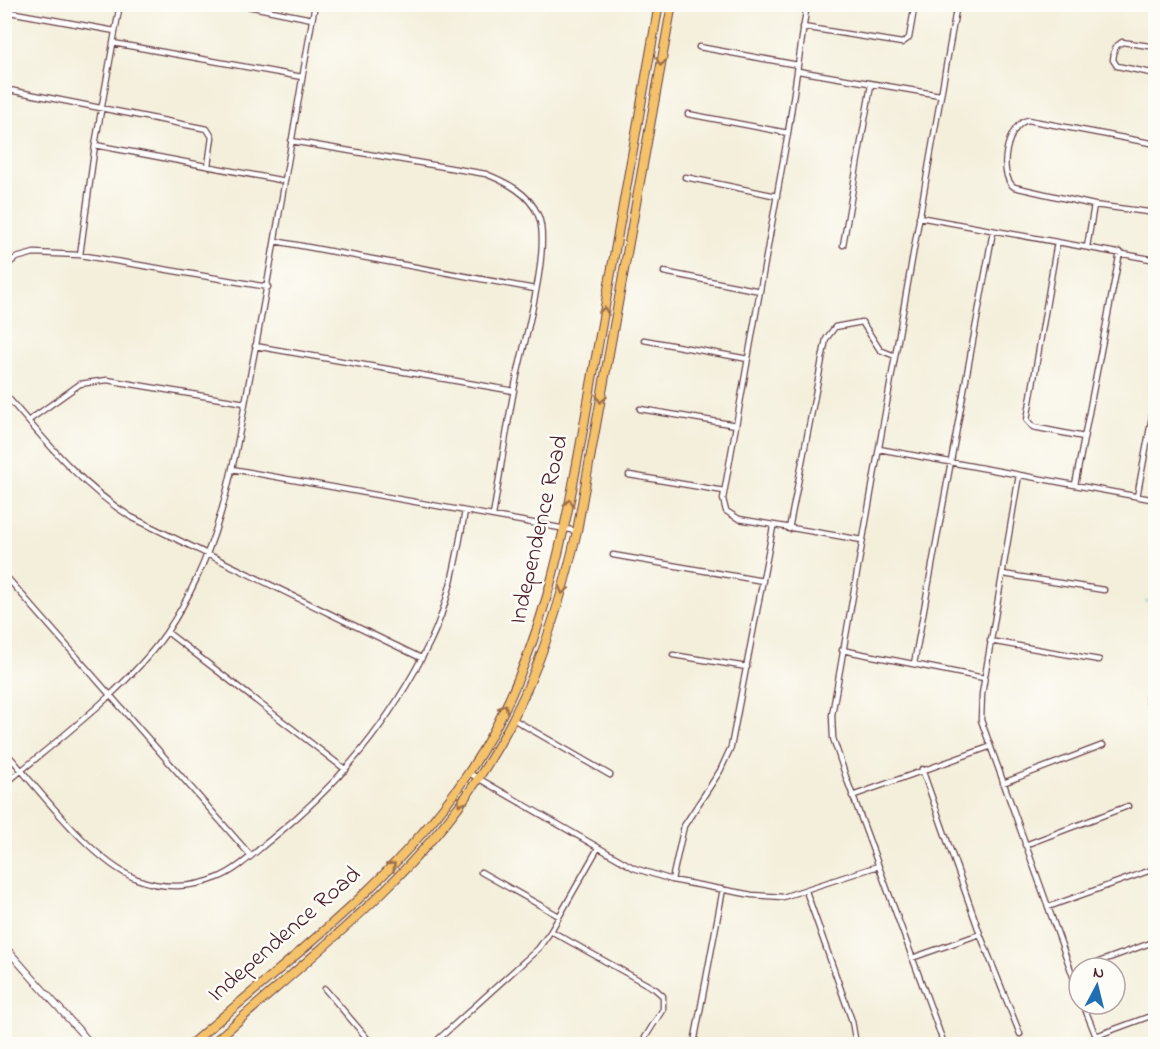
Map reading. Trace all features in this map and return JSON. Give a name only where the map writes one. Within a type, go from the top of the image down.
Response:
[{"type":"main road","name":"Independence Road","points":[[191,1044],[396,863],[444,807],[469,773],[493,732],[544,613],[564,529],[659,4]]},
{"type":"main road","name":"Independence Road","points":[[212,1044],[403,872],[437,833],[478,779],[513,719],[545,649],[557,616],[577,531],[672,4]]},
{"type":"street","points":[[80,255],[95,145],[120,4]]},
{"type":"street","points":[[237,4],[312,19]]},
{"type":"street","points":[[4,785],[108,695],[139,665],[166,632],[187,598],[209,554],[221,517],[232,469],[268,287],[315,4]]},
{"type":"street","points":[[807,4],[789,133],[723,505],[732,516],[773,527],[862,540]]},
{"type":"street","points":[[803,27],[902,43],[909,38],[915,4]]},
{"type":"street","points":[[944,1044],[852,796],[832,730],[833,702],[957,4]]},
{"type":"street","points":[[4,11],[115,31]]},
{"type":"street","points":[[1155,47],[1122,42],[1115,47],[1113,60],[1117,66],[1155,74]]},
{"type":"street","points":[[113,43],[302,77]]},
{"type":"street","points":[[699,47],[871,85],[940,95]]},
{"type":"street","points":[[843,244],[871,85]]},
{"type":"street","points":[[4,89],[207,129],[212,137],[208,166]]},
{"type":"street","points":[[688,114],[789,133]]},
{"type":"street","points":[[1155,144],[1028,120],[1021,121],[1011,139],[1005,165],[1009,183],[1014,187],[1094,205],[1155,213]]},
{"type":"street","points":[[291,141],[486,174],[524,195],[540,220],[540,260],[514,391],[493,516]]},
{"type":"street","points":[[95,145],[285,181]]},
{"type":"street","points":[[685,177],[777,196]]},
{"type":"street","points":[[1086,247],[1094,205]]},
{"type":"street","points":[[919,217],[1155,260]]},
{"type":"street","points":[[914,664],[993,231]]},
{"type":"street","points":[[275,241],[535,289]]},
{"type":"street","points":[[1058,242],[1036,356],[1027,423],[1033,427],[1084,437]]},
{"type":"street","points":[[1076,485],[1120,252]]},
{"type":"street","points":[[4,267],[16,258],[34,253],[80,255],[268,287]]},
{"type":"street","points":[[664,272],[760,291]]},
{"type":"street","points":[[789,529],[826,339],[835,327],[862,322],[880,350],[895,356]]},
{"type":"street","points":[[644,340],[748,359]]},
{"type":"street","points":[[255,346],[514,391]]},
{"type":"street","points":[[28,420],[80,384],[107,380],[245,403]]},
{"type":"street","points":[[4,393],[76,474],[107,502],[130,517],[421,658]]},
{"type":"street","points":[[1137,497],[1155,395]]},
{"type":"street","points":[[640,409],[736,425]]},
{"type":"street","points":[[879,449],[1155,500]]},
{"type":"street","points":[[232,469],[577,531]]},
{"type":"street","points":[[629,475],[724,490]]},
{"type":"street","points":[[1019,475],[980,706],[989,747],[1067,961]]},
{"type":"street","points":[[4,750],[91,847],[108,862],[136,879],[164,886],[192,884],[227,873],[288,826],[346,770],[362,752],[400,696],[430,642],[448,594],[465,511]]},
{"type":"street","points":[[672,880],[684,826],[730,752],[773,527]]},
{"type":"street","points":[[613,555],[763,581]]},
{"type":"street","points":[[4,574],[251,856]]},
{"type":"street","points":[[1003,574],[1104,590]]},
{"type":"street","points":[[166,632],[346,770]]},
{"type":"street","points":[[990,641],[1099,660]]},
{"type":"street","points":[[842,650],[984,678]]},
{"type":"street","points":[[673,655],[747,667]]},
{"type":"street","points":[[1155,665],[1148,698],[1155,731]]},
{"type":"street","points":[[513,719],[610,775]]},
{"type":"street","points":[[1003,783],[1103,746]]},
{"type":"street","points":[[852,796],[922,769],[989,747]]},
{"type":"street","points":[[922,769],[980,934],[1020,1034]]},
{"type":"street","points":[[469,773],[634,868],[672,880],[771,897],[806,891],[878,866]]},
{"type":"street","points":[[1025,845],[1128,806]]},
{"type":"street","points":[[433,1044],[441,1042],[521,967],[551,931],[598,848]]},
{"type":"street","points":[[1048,908],[1154,869]]},
{"type":"street","points":[[481,872],[558,916]]},
{"type":"street","points":[[694,1043],[723,889]]},
{"type":"street","points":[[806,891],[852,1021],[856,1044]]},
{"type":"street","points":[[551,931],[655,989],[663,996],[663,1009],[641,1044]]},
{"type":"street","points":[[912,958],[980,934]]},
{"type":"street","points":[[1114,956],[1155,940]]},
{"type":"street","points":[[4,946],[91,1044]]},
{"type":"street","points":[[325,989],[372,1044]]},
{"type":"street","points":[[1096,1036],[1155,1014]]},
{"type":"street","points":[[1088,1016],[1099,1044]]},
{"type":"waterway","points":[[1146,601],[1156,603]]}]
